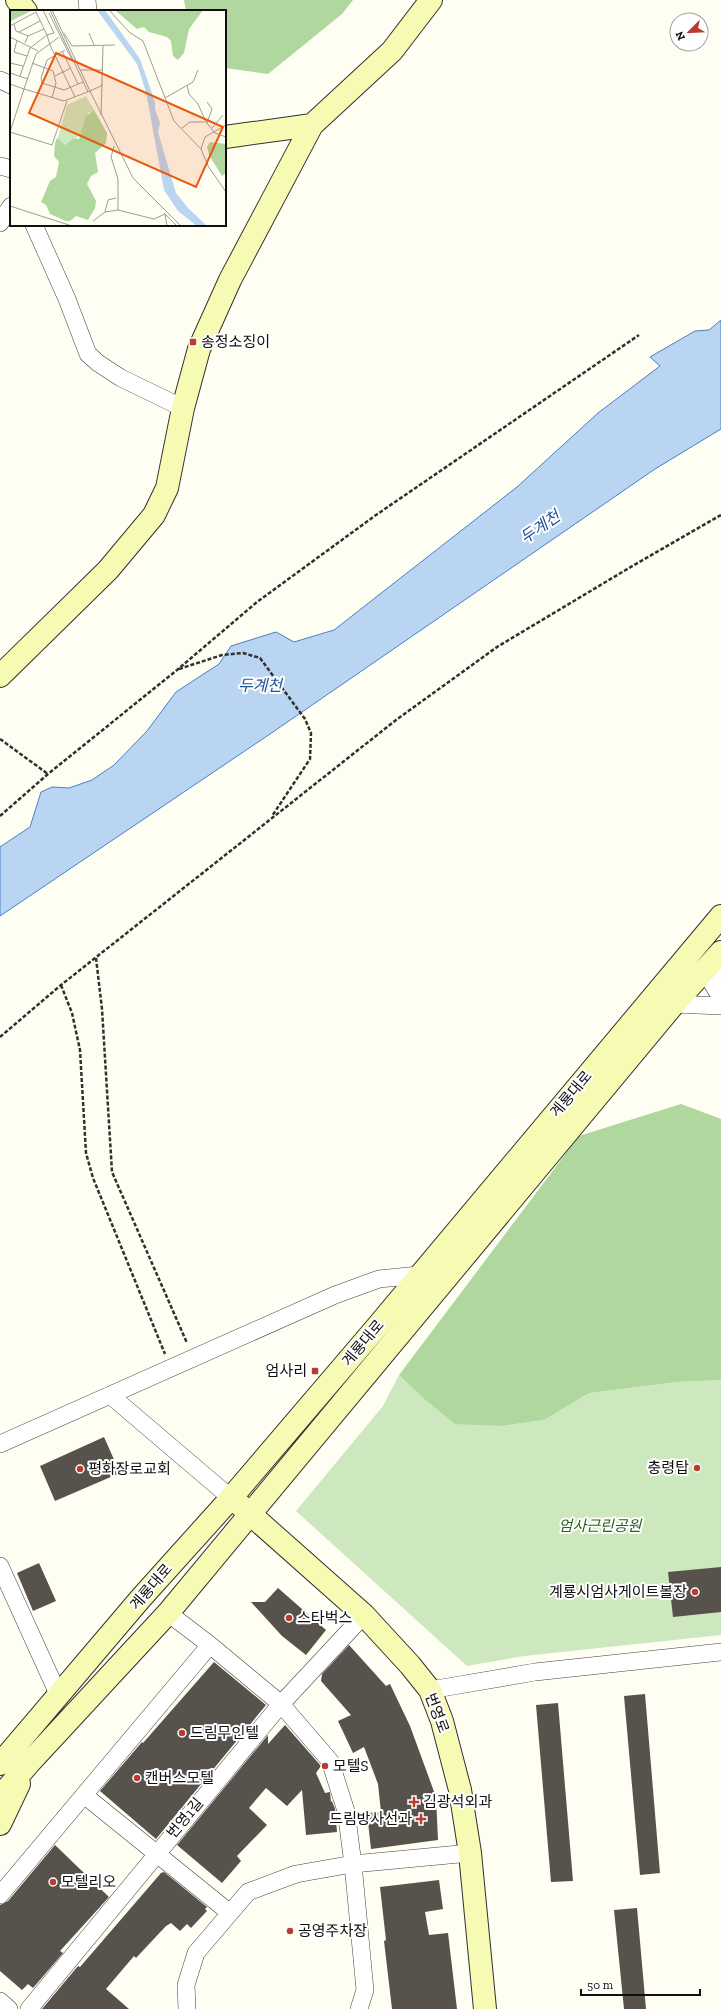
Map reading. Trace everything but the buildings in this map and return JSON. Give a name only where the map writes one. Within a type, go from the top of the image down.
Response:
[{"type":"main road","points":[[17,0],[25,10]]},
{"type":"main road","points":[[0,676],[108,570],[154,515],[167,488],[183,408],[199,349],[230,280],[312,125],[392,51],[431,0]]},
{"type":"main road","points":[[226,137],[312,125]]},
{"type":"main road","name":"계룡대로","points":[[0,1764],[141,1598],[231,1498],[721,916]]},
{"type":"main road","name":"계룡대로","points":[[0,1797],[30,1762],[168,1613],[674,1004],[718,955]]},
{"type":"main road","name":"번영로","points":[[231,1498],[364,1614],[410,1665],[430,1690],[442,1721],[456,1775],[470,1853],[485,2009]]},
{"type":"main road","points":[[0,1824],[30,1762]]},
{"type":"street","points":[[87,0],[88,10]]},
{"type":"street","points":[[0,80],[10,85]]},
{"type":"street","points":[[0,166],[10,169]]},
{"type":"street","points":[[0,223],[10,208]]},
{"type":"street","points":[[34,226],[67,299],[88,354],[98,364],[121,378],[183,408]]},
{"type":"street","points":[[718,955],[712,983],[721,998]]},
{"type":"street","points":[[674,1004],[721,1006]]},
{"type":"street","points":[[0,1444],[335,1295],[379,1279],[419,1275]]},
{"type":"street","points":[[110,1395],[231,1498]]},
{"type":"street","points":[[0,1566],[59,1696]]},
{"type":"street","points":[[168,1613],[210,1645],[281,1704],[330,1761],[346,1812],[353,1864],[365,1990],[359,2009]]},
{"type":"street","name":"번영1길","points":[[29,2009],[156,1853],[281,1704],[364,1614]]},
{"type":"street","points":[[0,1895],[210,1645]]},
{"type":"street","points":[[430,1690],[535,1672],[721,1652]]},
{"type":"street","points":[[84,1795],[230,1913]]},
{"type":"street","points":[[187,2009],[186,1985],[196,1953],[248,1892],[296,1874],[353,1864],[470,1853]]},
{"type":"street","points":[[0,2001],[9,2009]]},
{"type":"path","points":[[0,816],[48,774],[177,670],[257,602],[376,515],[639,335]]},
{"type":"path","points":[[0,1037],[61,985],[396,720],[497,647],[721,515]]},
{"type":"path","points":[[177,670],[222,655],[243,653],[260,658],[305,719],[310,733],[310,759],[271,818]]},
{"type":"path","points":[[0,739],[48,774]]},
{"type":"path","points":[[96,958],[102,1008],[112,1172],[193,1358]]},
{"type":"path","points":[[61,985],[72,1013],[80,1050],[86,1153],[93,1178],[171,1368]]},
{"type":"green space","points":[[184,0],[353,0],[342,14],[268,74],[226,68],[226,10],[186,10]]},
{"type":"green space","points":[[681,1104],[721,1119],[721,1380],[677,1382],[589,1393],[544,1420],[500,1426],[455,1424],[423,1398],[399,1375],[579,1136]]},
{"type":"green space","name":"엄사근린공원","points":[[399,1375],[423,1398],[455,1423],[500,1426],[544,1420],[589,1393],[677,1382],[721,1380],[721,1635],[524,1656],[467,1666],[296,1511],[383,1406]]},
{"type":"water","name":"두계천","points":[[721,320],[721,429],[655,469],[270,734],[0,916],[0,847],[30,827],[41,792],[52,787],[69,788],[92,780],[114,765],[147,731],[176,692],[219,664],[231,646],[276,632],[294,642],[334,630],[517,487],[598,413],[660,366],[650,357],[695,331],[709,330]]},
{"type":"place","name":"송정소징이","points":[[193,342]]},
{"type":"place","name":"엄사리","points":[[315,1371]]},
{"type":"place","name":"충령탑","points":[[697,1468]]},
{"type":"place","name":"평화장로교회","points":[[80,1469]]},
{"type":"place","name":"계룡시엄사게이트볼장","points":[[695,1592]]},
{"type":"place","name":"스타벅스","points":[[289,1618]]},
{"type":"place","name":"드림무인텔","points":[[182,1733]]},
{"type":"place","name":"모텔S","points":[[325,1766]]},
{"type":"place","name":"캔버스모텔","points":[[137,1778]]},
{"type":"place","name":"김광석외과","points":[[414,1802]]},
{"type":"place","name":"드림방사선과","points":[[421,1819]]},
{"type":"place","name":"모텔리오","points":[[53,1882]]},
{"type":"place","name":"공영주차장","points":[[290,1931]]}]
